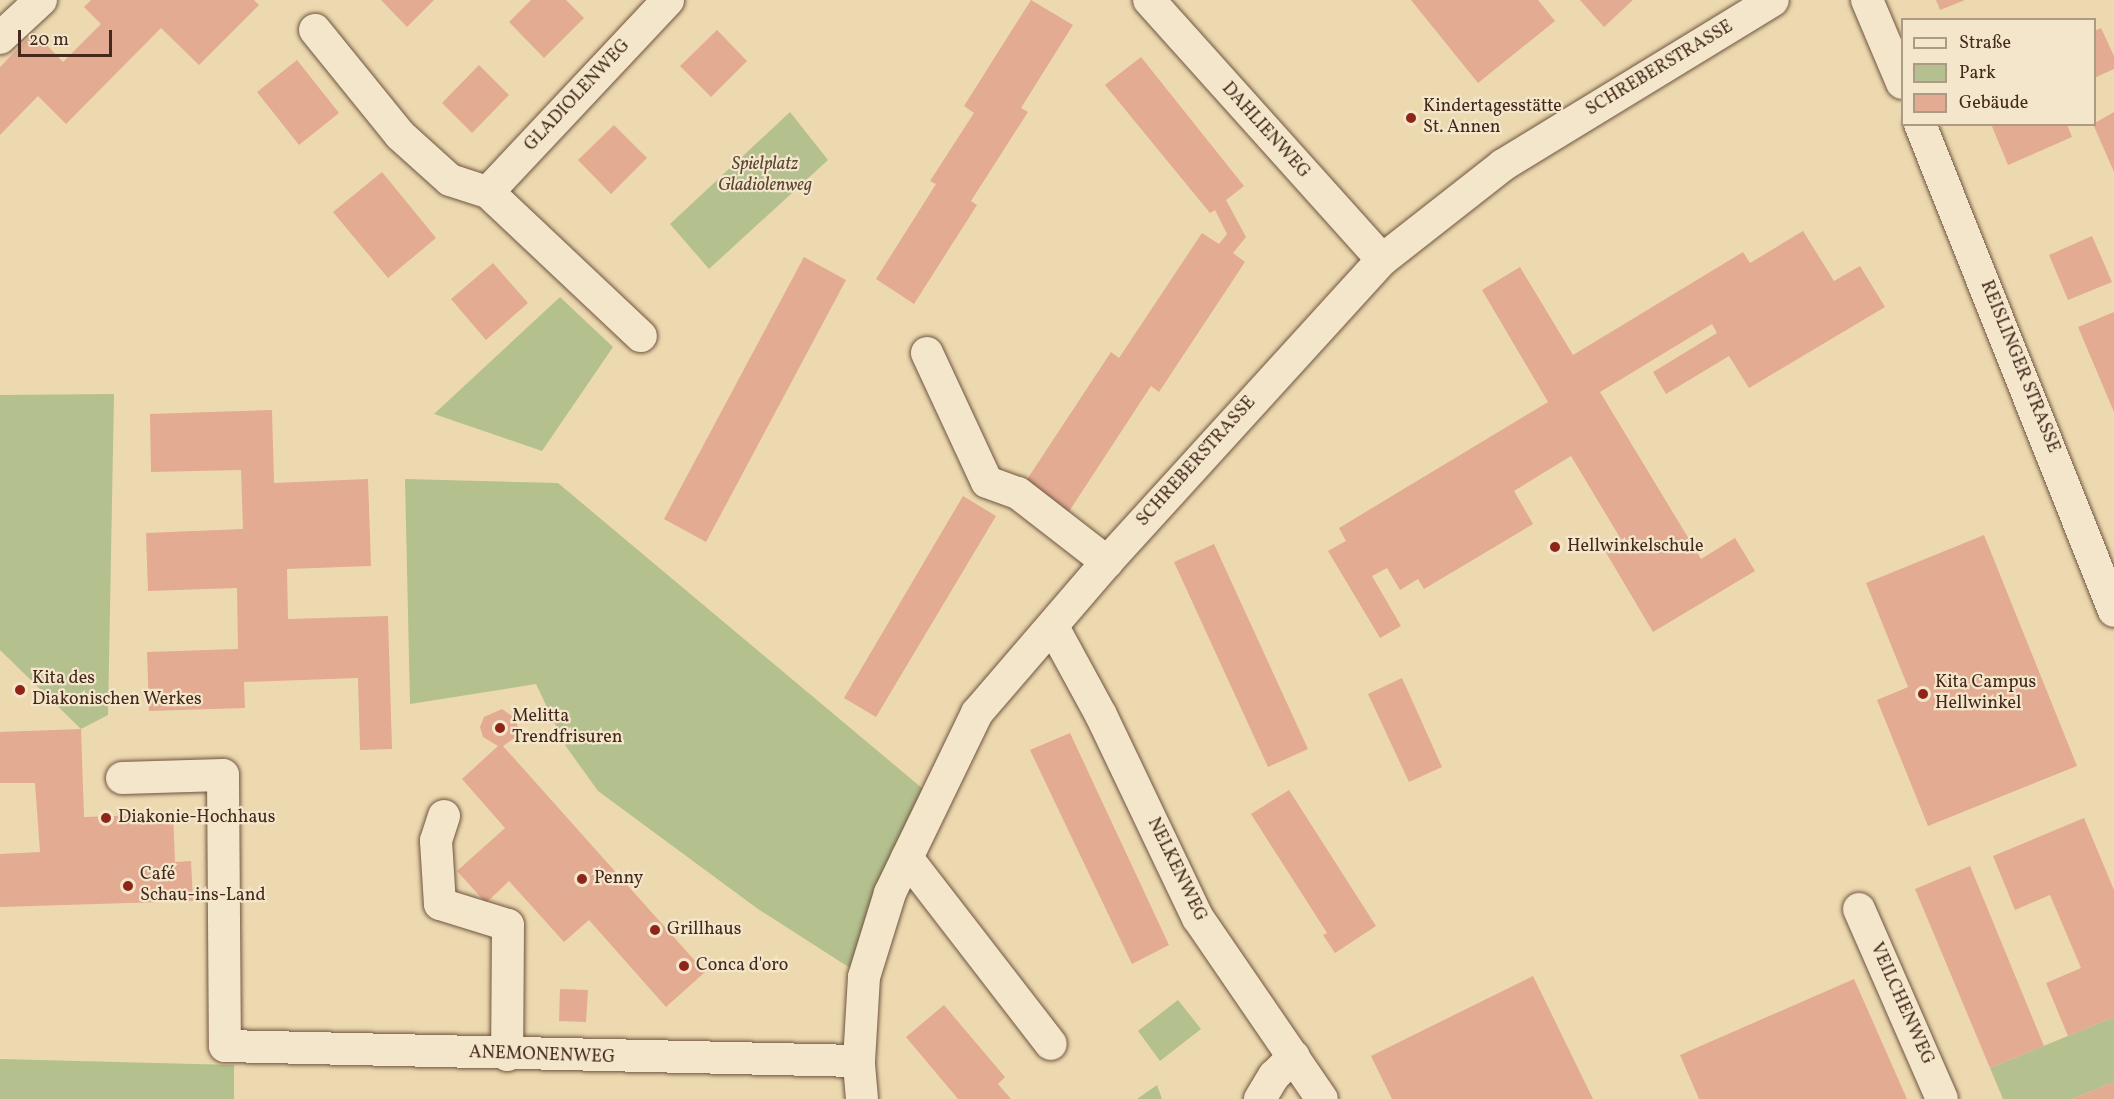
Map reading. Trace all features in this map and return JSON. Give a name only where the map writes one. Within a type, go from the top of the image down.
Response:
[{"type":"street","points":[[0,38],[41,0]]},
{"type":"street","name":"GLADIOLENWEG","points":[[488,192],[668,0]]},
{"type":"street","name":"DAHLIENWEG","points":[[1149,0],[1382,260]]},
{"type":"street","name":"SCHREBERSTRASSE","points":[[861,1099],[859,1061],[864,977],[890,893],[977,713],[1107,562],[1382,260],[1503,165],[1773,0]]},
{"type":"street","points":[[1868,0],[1901,81]]},
{"type":"street","points":[[315,30],[400,135],[450,180],[488,192],[641,336]]},
{"type":"street","name":"REISLINGER STRASSE","points":[[1921,126],[2114,611]]},
{"type":"street","points":[[927,353],[987,482],[1018,493],[1107,562]]},
{"type":"street","name":"NELKENWEG","points":[[1053,627],[1101,715],[1198,918],[1322,1099]]},
{"type":"street","name":"ANEMONENWEG","points":[[122,778],[223,775],[225,1046],[859,1061]]},
{"type":"street","points":[[444,816],[436,841],[440,904],[508,925],[507,1054]]},
{"type":"street","points":[[907,858],[1051,1044]]},
{"type":"street","name":"VEILCHENWEG","points":[[1859,909],[1942,1099]]},
{"type":"street","points":[[1260,1099],[1274,1076],[1294,1056]]},
{"type":"green space","name":"Spielplatz Gladiolenweg","points":[[790,112],[828,160],[709,269],[670,224]]},
{"type":"green space","points":[[560,297],[613,347],[542,451],[434,414]]},
{"type":"green space","points":[[114,394],[108,715],[81,729],[0,650],[0,395]]},
{"type":"green space","points":[[405,479],[558,483],[935,799],[864,977],[758,909],[598,791],[565,745],[536,684],[410,704]]},
{"type":"green space","points":[[1178,1000],[1201,1029],[1160,1061],[1138,1031]]},
{"type":"green space","points":[[2114,1017],[2114,1082],[2072,1099],[2003,1099],[1990,1068]]},
{"type":"green space","points":[[0,1059],[234,1065],[234,1099],[0,1099]]},
{"type":"green space","points":[[1157,1085],[1162,1099],[1137,1099]]},
{"type":"building","points":[[91,0],[254,0],[259,5],[199,65],[161,28],[66,124],[38,96],[0,135],[0,67],[34,32],[63,62],[101,24],[84,7]]},
{"type":"building","points":[[381,0],[434,0],[407,27]]},
{"type":"building","points":[[531,0],[566,0],[584,18],[544,58],[509,22]]},
{"type":"building","points":[[1031,0],[1073,25],[1021,108],[1028,112],[971,201],[977,205],[914,304],[876,279],[936,184],[930,181],[974,113],[964,106]]},
{"type":"building","points":[[1411,0],[1538,0],[1555,21],[1478,83]]},
{"type":"building","points":[[1580,0],[1633,0],[1604,27]]},
{"type":"building","points":[[1936,0],[1965,0],[1940,10]]},
{"type":"building","points":[[2101,28],[2114,56],[2114,69],[2096,77],[2096,30]]},
{"type":"building","points":[[717,30],[747,61],[711,97],[680,66]]},
{"type":"building","points":[[1141,57],[1244,186],[1226,200],[1246,237],[1233,253],[1245,262],[1159,392],[1151,386],[1068,513],[1024,484],[1111,352],[1119,358],[1202,233],[1219,244],[1227,234],[1215,210],[1210,213],[1105,85]]},
{"type":"building","points":[[297,60],[339,113],[299,145],[257,92]]},
{"type":"building","points":[[479,65],[509,95],[472,133],[442,103]]},
{"type":"building","points":[[2114,112],[2114,172],[2094,126],[2096,126],[2096,122]]},
{"type":"building","points":[[614,125],[647,158],[611,194],[578,160]]},
{"type":"building","points":[[1992,126],[2068,126],[2072,137],[2008,165]]},
{"type":"building","points":[[382,172],[436,238],[388,278],[333,212]]},
{"type":"building","points":[[1803,231],[1834,281],[1860,266],[1885,307],[1749,388],[1729,356],[1666,394],[1653,372],[1717,333],[1712,324],[1600,392],[1701,559],[1735,538],[1755,571],[1653,632],[1605,551],[1622,541],[1571,456],[1514,491],[1533,524],[1424,589],[1418,579],[1400,590],[1387,568],[1372,576],[1401,626],[1380,638],[1328,551],[1346,541],[1339,528],[1548,402],[1482,290],[1520,267],[1573,355],[1743,252],[1750,263]]},
{"type":"building","points":[[2092,236],[2112,282],[2068,300],[2049,255]]},
{"type":"building","points":[[804,257],[846,280],[706,542],[664,519]]},
{"type":"building","points":[[493,263],[528,303],[486,340],[451,299]]},
{"type":"building","points":[[2114,312],[2114,412],[2078,327]]},
{"type":"building","points":[[272,410],[274,483],[368,479],[371,566],[287,569],[288,619],[388,616],[392,749],[360,750],[358,678],[244,682],[245,708],[149,711],[147,652],[238,649],[237,588],[148,591],[146,533],[243,529],[241,470],[151,472],[150,414]]},
{"type":"building","points":[[963,496],[996,516],[876,717],[844,698]]},
{"type":"building","points":[[1984,535],[2077,766],[1928,826],[1877,700],[1908,687],[1866,583]]},
{"type":"building","points":[[1214,544],[1308,749],[1268,767],[1174,562]]},
{"type":"building","points":[[1402,678],[1442,767],[1409,782],[1368,694]]},
{"type":"building","points":[[502,709],[516,719],[518,728],[516,737],[503,746],[705,972],[666,1007],[589,920],[564,942],[509,881],[486,903],[457,871],[505,828],[462,779],[498,746],[483,737],[480,727],[484,717]]},
{"type":"building","name":"Diakonie-Hochhaus","points":[[81,729],[84,817],[173,814],[175,862],[191,861],[193,901],[0,907],[0,854],[40,852],[35,783],[0,783],[0,732]]},
{"type":"building","points":[[1070,733],[1169,945],[1132,964],[1030,750]]},
{"type":"building","points":[[1289,790],[1376,926],[1335,953],[1323,935],[1327,933],[1251,814]]},
{"type":"building","points":[[2084,818],[2114,890],[2114,1017],[2068,1036],[2046,983],[2081,968],[2050,895],[2015,910],[1993,856]]},
{"type":"building","points":[[1970,866],[2044,1046],[1990,1068],[1915,889]]},
{"type":"building","points":[[1533,976],[1593,1099],[1392,1099],[1371,1056]]},
{"type":"building","points":[[1854,979],[1907,1099],[1699,1099],[1680,1055]]},
{"type":"building","points":[[560,989],[588,990],[586,1022],[559,1021]]},
{"type":"building","points":[[944,1005],[1005,1077],[998,1084],[1011,1099],[958,1099],[906,1037]]},
{"type":"building","points":[[2114,1082],[2114,1099],[2072,1099]]},
{"type":"place","name":"Kindertagesstätte St. Annen","points":[[1411,118]]},
{"type":"place","name":"Hellwinkelschule","points":[[1555,547]]},
{"type":"place","name":"Kita des Diakonischen Werkes","points":[[20,690]]},
{"type":"place","name":"Kita Campus Hellwinkel","points":[[1923,694]]},
{"type":"place","name":"Melitta Trendfrisuren","points":[[500,728]]},
{"type":"place","name":"Diakonie-Hochhaus","points":[[106,818]]},
{"type":"place","name":"Penny","points":[[582,879]]},
{"type":"place","name":"Café Schau-ins-Land","points":[[128,886]]},
{"type":"place","name":"Grillhaus","points":[[655,930]]},
{"type":"place","name":"Conca d'oro","points":[[684,966]]}]
